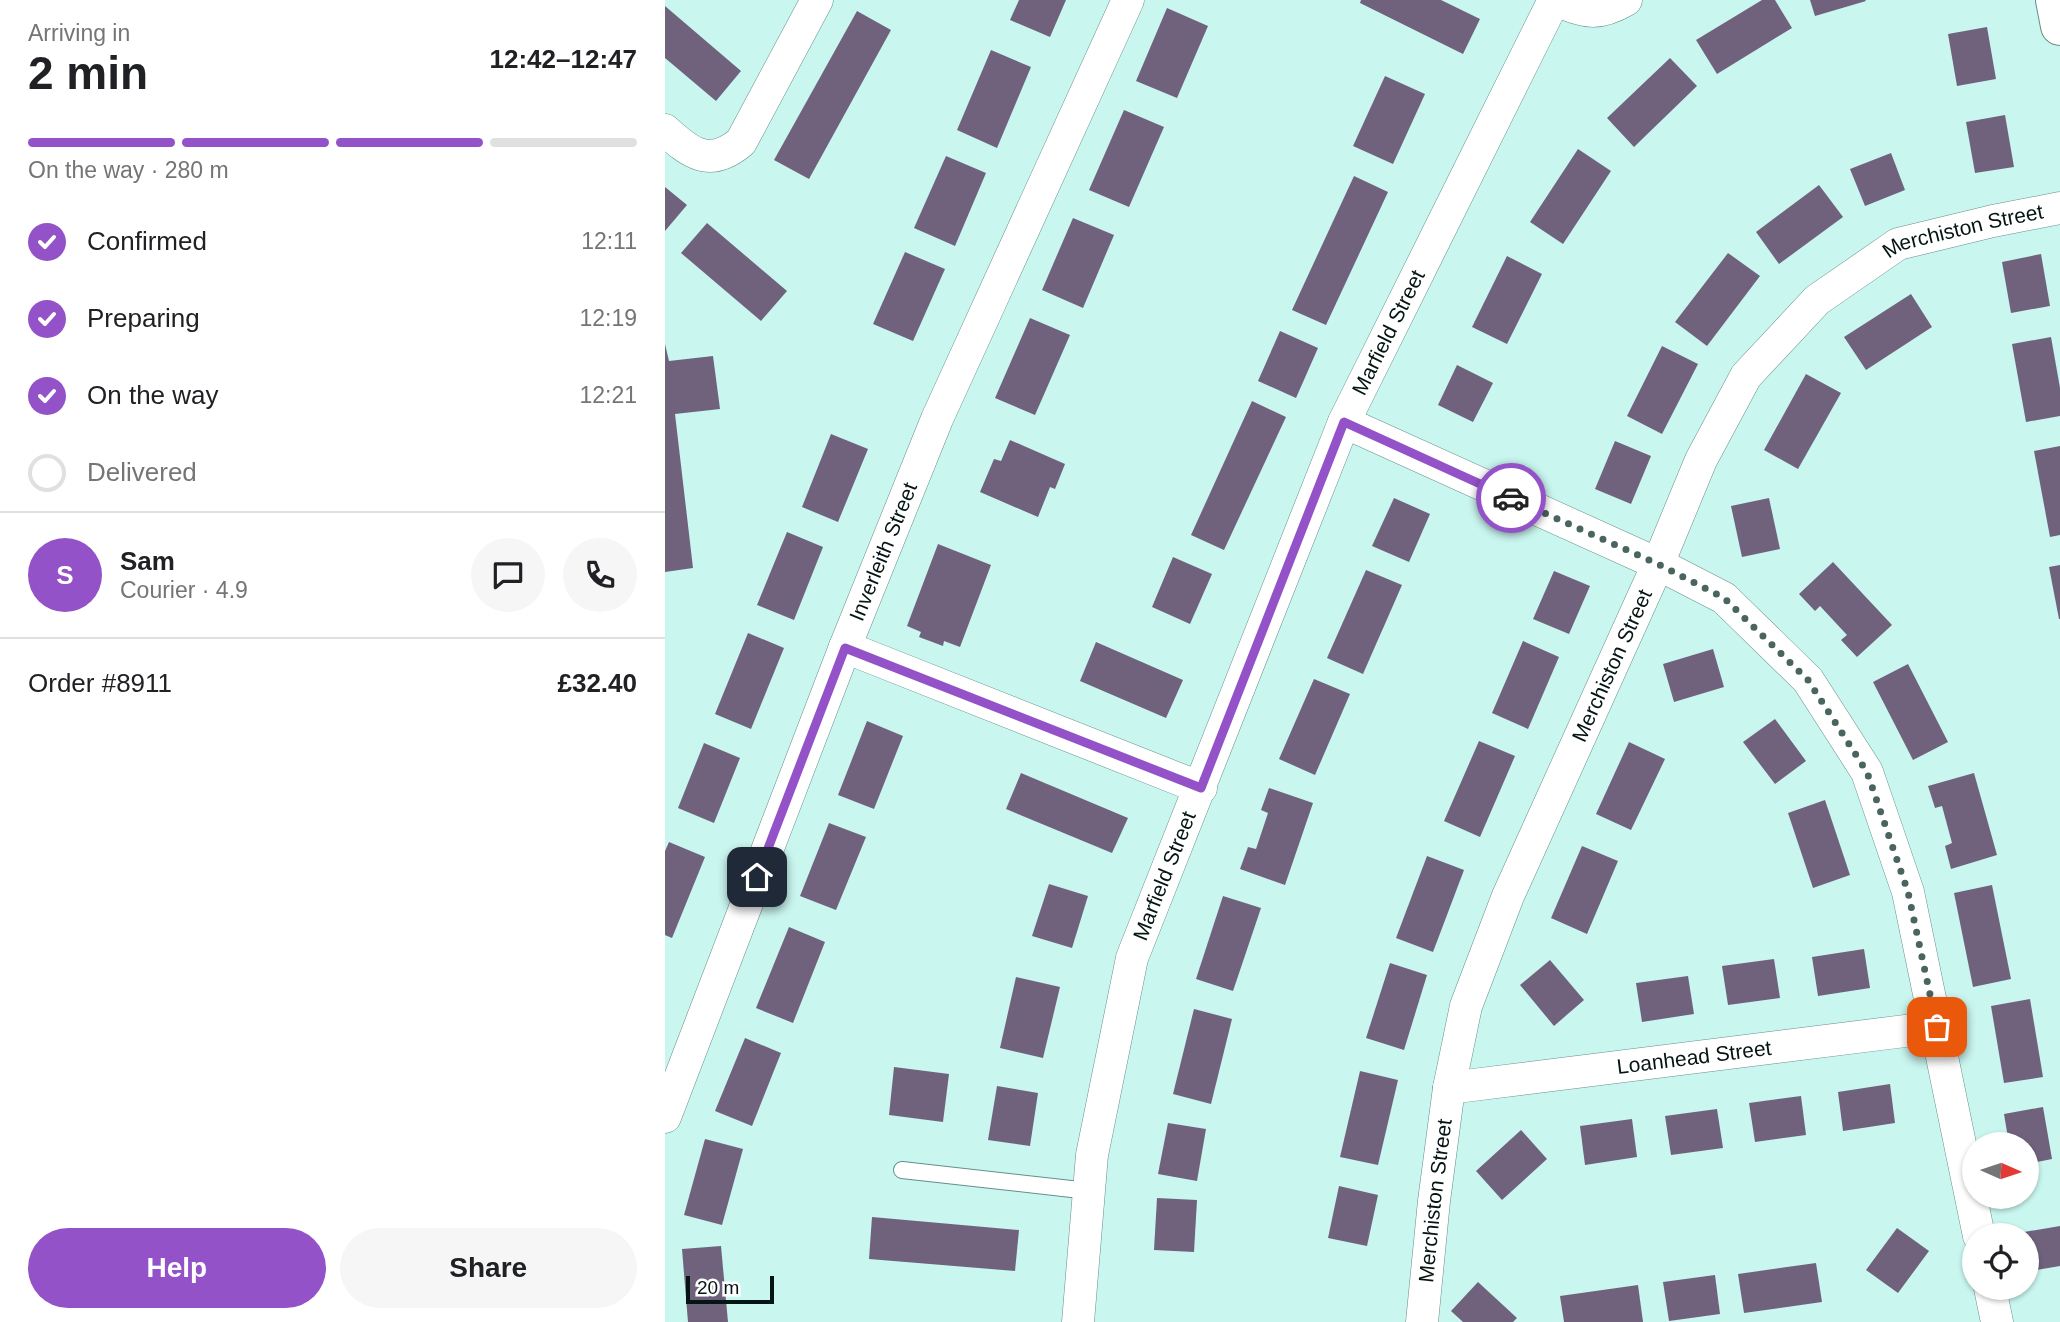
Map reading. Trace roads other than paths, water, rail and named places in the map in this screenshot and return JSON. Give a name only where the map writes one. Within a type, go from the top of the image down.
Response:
[{"type":"street","points":[[665,130],[686,149],[700,155],[720,156],[741,142],[817,0]]},
{"type":"street","name":"Inverleith Street","points":[[665,1116],[845,648],[937,419],[1128,0]]},
{"type":"street","points":[[1555,0],[1581,10],[1607,11],[1626,0]]},
{"type":"street","name":"Marfield Street","points":[[1078,1322],[1092,1155],[1132,958],[1344,422],[1555,0]]},
{"type":"street","points":[[2055,0],[2060,26]]},
{"type":"street","name":"Merchiston Street","points":[[1422,1322],[1449,1088],[1466,1006],[1507,896],[1658,564],[1701,460],[1746,376],[1817,300],[1898,244],[1993,220],[2060,208]]},
{"type":"street","points":[[1344,422],[1658,564],[1724,598],[1808,680],[1867,772],[1908,892],[1976,1223]]},
{"type":"street","points":[[845,648],[1201,788]]},
{"type":"street","name":"Loanhead Street","points":[[1449,1088],[1937,1027]]},
{"type":"street","points":[[1992,1300],[1997,1322]]},
{"type":"lane","points":[[902,1170],[1089,1191]]}]
